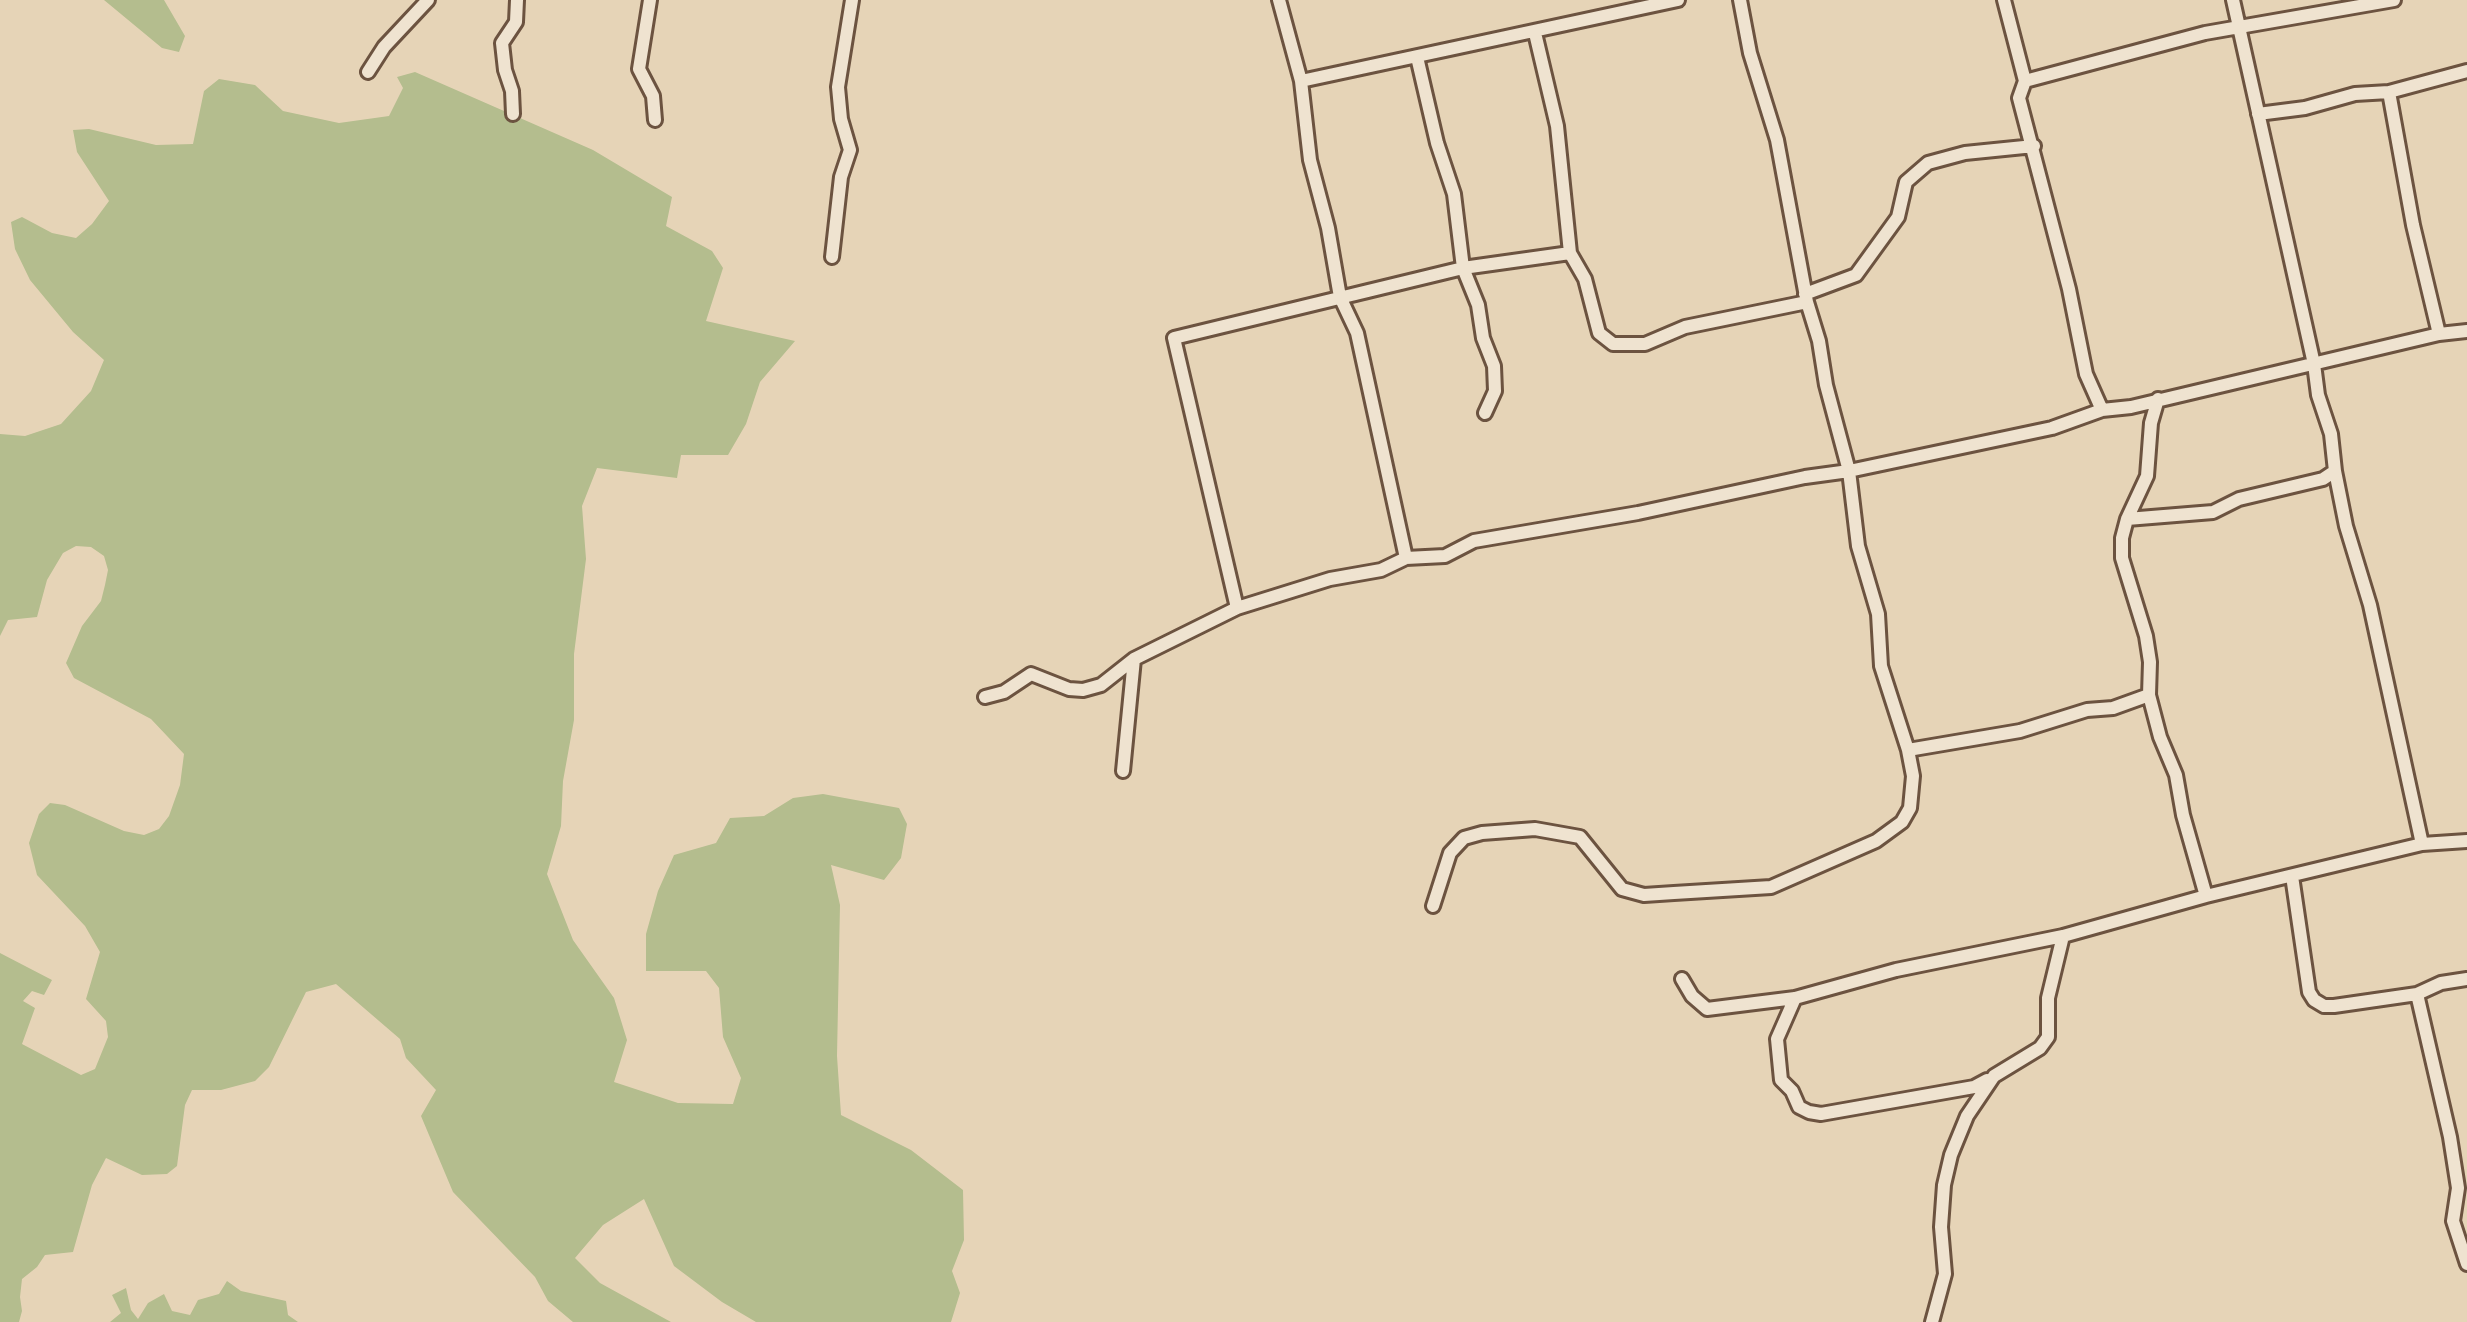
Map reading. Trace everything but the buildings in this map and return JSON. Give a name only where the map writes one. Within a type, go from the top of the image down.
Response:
[{"type":"street","points":[[368,72],[384,47],[428,0]]},
{"type":"street","points":[[512,114],[512,90],[502,43],[516,22],[518,0]]},
{"type":"street","points":[[650,0],[639,69],[653,96],[655,120]]},
{"type":"street","points":[[832,257],[841,177],[850,150],[838,87],[852,0]]},
{"type":"street","points":[[1279,0],[1301,81],[1310,160],[1328,228],[1340,298],[1357,333],[1406,558]]},
{"type":"street","points":[[1301,81],[1678,0]]},
{"type":"street","points":[[1433,906],[1450,853],[1464,838],[1504,830],[1547,830],[1580,837],[1614,883],[1644,895],[1772,887],[1876,840],[1902,822],[1910,808],[1913,792],[1908,750],[1881,666],[1878,614],[1858,546],[1849,472],[1806,298],[1777,140],[1750,53],[1740,0]]},
{"type":"street","points":[[2004,0],[2025,81],[2019,98],[2070,289],[2086,374],[2102,410]]},
{"type":"street","points":[[2232,0],[2318,394],[2331,434],[2334,471],[2370,605],[2422,844]]},
{"type":"street","points":[[2025,81],[2239,26],[2394,0]]},
{"type":"street","points":[[1535,33],[1557,126],[1570,253],[1585,279],[1599,333],[1613,344],[1645,344],[1684,327],[1806,298],[1856,275],[1898,217],[1906,182],[1928,163],[1965,153],[2034,146]]},
{"type":"street","points":[[1416,57],[1436,143],[1454,194],[1463,268],[1478,304],[1483,338],[1494,366],[1495,391],[1485,412]]},
{"type":"street","points":[[2258,114],[2305,108],[2356,94],[2389,92],[2467,71]]},
{"type":"street","points":[[2389,92],[2413,225],[2439,334]]},
{"type":"street","points":[[1237,608],[1174,338],[1463,268],[1570,253]]},
{"type":"street","points":[[985,697],[1004,692],[1031,674],[1069,690],[1101,685],[1134,659],[1237,608],[1330,578],[1381,570],[1406,558],[1445,556],[1474,541],[1638,514],[1805,477],[1849,472],[2052,428],[2102,410],[2467,331]]},
{"type":"street","points":[[2158,399],[2151,423],[2147,476],[2127,519],[2122,558],[2146,636],[2149,694],[2160,737],[2176,775],[2206,896]]},
{"type":"street","points":[[2127,519],[2213,512],[2239,499],[2312,482],[2334,471]]},
{"type":"street","points":[[1123,771],[1134,659]]},
{"type":"street","points":[[1908,750],[2020,731],[2087,710],[2134,702],[2149,694]]},
{"type":"street","points":[[1682,979],[1692,996],[1707,1009],[1794,998],[1896,970],[2063,936],[2206,896],[2422,844],[2467,842]]},
{"type":"street","points":[[2292,876],[2309,992],[2324,1006],[2418,994],[2441,983],[2467,978]]},
{"type":"street","points":[[1794,998],[1776,1040],[1781,1080],[1800,1107],[1809,1112],[1821,1114],[1974,1087],[2040,1048],[2048,1037],[2048,998],[2063,936]]},
{"type":"street","points":[[2418,994],[2463,1188],[2453,1221],[2467,1264]]},
{"type":"street","points":[[1932,1322],[1945,1274],[1941,1226],[1951,1155],[1967,1116],[1994,1076]]},
{"type":"green space","points":[[104,0],[164,0],[185,36],[179,52],[162,48]]},
{"type":"green space","points":[[415,72],[593,150],[672,197],[666,226],[712,251],[723,268],[706,321],[795,341],[760,382],[746,424],[728,455],[681,455],[677,478],[597,468],[582,506],[586,559],[574,654],[574,720],[563,781],[561,826],[547,874],[573,940],[614,998],[627,1040],[614,1082],[678,1103],[733,1104],[741,1078],[723,1037],[719,988],[706,971],[646,971],[646,934],[658,891],[674,855],[716,843],[730,818],[764,816],[793,798],[823,794],[899,808],[907,824],[901,858],[884,880],[831,865],[840,905],[837,1056],[841,1115],[911,1150],[963,1190],[964,1240],[952,1271],[960,1293],[951,1322],[756,1322],[674,1266],[644,1199],[603,1225],[575,1258],[600,1283],[671,1322],[573,1322],[548,1301],[535,1277],[453,1192],[421,1116],[436,1090],[406,1058],[400,1039],[336,984],[306,992],[269,1067],[255,1081],[221,1090],[192,1090],[185,1105],[177,1166],[167,1174],[142,1175],[106,1158],[92,1185],[73,1252],[45,1255],[22,1279],[19,1322],[0,1322],[0,953],[52,980],[44,995],[32,991],[23,1001],[35,1008],[22,1044],[81,1075],[95,1069],[108,1037],[106,1021],[86,999],[100,952],[85,926],[37,875],[29,843],[39,814],[50,803],[65,805],[124,831],[144,835],[159,829],[169,816],[180,785],[184,754],[151,719],[74,678],[66,663],[82,626],[101,601],[105,585],[108,570],[104,556],[91,547],[76,546],[63,553],[47,580],[37,617],[8,620],[0,636],[0,434],[25,436],[61,424],[91,391],[104,360],[73,332],[30,280],[15,249],[11,222],[22,217],[52,233],[76,238],[109,201],[77,152],[73,130],[89,129],[156,145],[193,144],[204,91],[219,79],[255,85],[283,111],[339,123],[389,116],[403,88],[397,77]]},
{"type":"green space","points":[[227,1281],[241,1291],[286,1301],[288,1315],[298,1322],[110,1322],[121,1313],[112,1295],[126,1288],[131,1310],[138,1319],[148,1303],[164,1294],[172,1311],[190,1315],[198,1300],[219,1294]]}]
